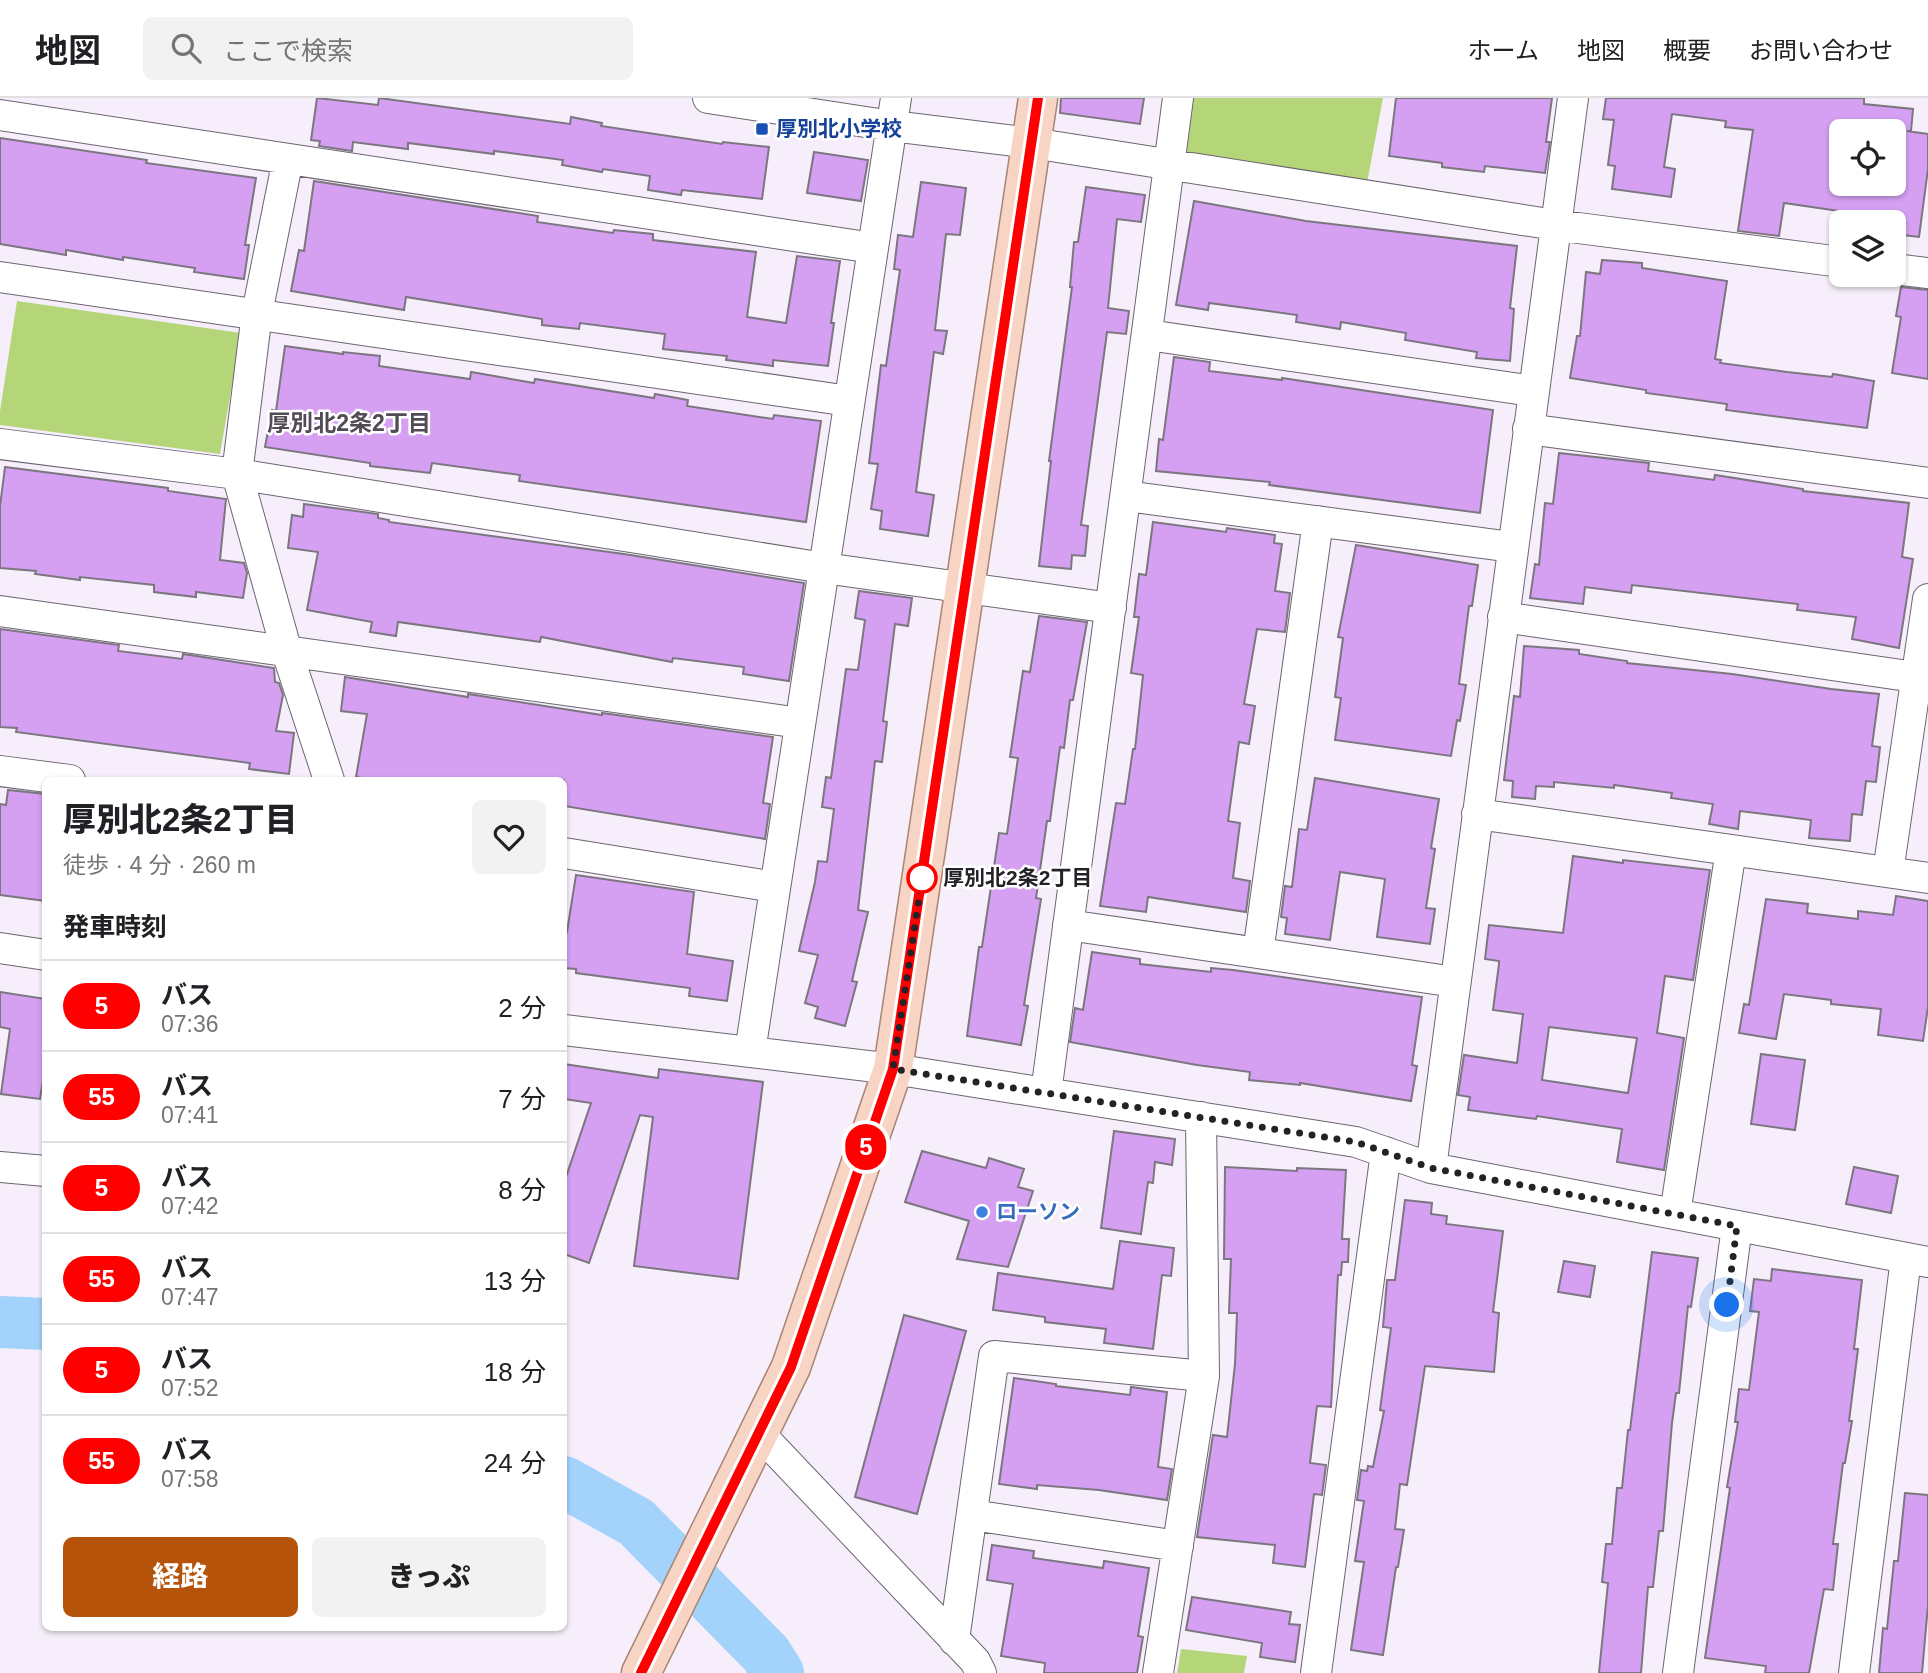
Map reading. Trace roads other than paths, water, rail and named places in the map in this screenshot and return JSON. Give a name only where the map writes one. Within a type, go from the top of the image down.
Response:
[{"type":"main road","points":[[641,1673],[791,1367],[893,1069],[1038,98]]},
{"type":"street","points":[[710,98],[894,112],[1032,143],[1555,225],[1829,260]]},
{"type":"street","points":[[1046,1093],[1178,98]]},
{"type":"street","points":[[1431,1168],[1573,98]]},
{"type":"street","points":[[750,1052],[894,112]]},
{"type":"street","points":[[0,115],[873,248]]},
{"type":"street","points":[[288,159],[257,313],[237,474],[287,652],[328,777]]},
{"type":"street","points":[[1906,270],[1928,273]]},
{"type":"street","points":[[0,277],[849,401]]},
{"type":"street","points":[[1148,335],[1533,391]]},
{"type":"street","points":[[1528,429],[1928,483]]},
{"type":"street","points":[[0,444],[237,474],[824,568],[1111,608]]},
{"type":"street","points":[[1126,496],[1512,547]]},
{"type":"street","points":[[1258,953],[1318,521]]},
{"type":"street","points":[[1888,872],[1922,678],[1928,599]]},
{"type":"street","points":[[0,611],[800,723]]},
{"type":"street","points":[[1503,617],[1922,678]]},
{"type":"street","points":[[0,771],[46,777]]},
{"type":"street","points":[[1477,814],[1928,878]]},
{"type":"street","points":[[1675,1214],[1731,850]]},
{"type":"street","points":[[567,853],[775,887]]},
{"type":"street","points":[[1069,925],[1455,982]]},
{"type":"street","points":[[0,947],[42,954]]},
{"type":"street","points":[[567,1030],[893,1069],[1356,1142],[1431,1168],[1917,1260],[1854,1673]]},
{"type":"street","points":[[1158,1673],[1204,1376],[1201,1118]]},
{"type":"street","points":[[1316,1673],[1386,1152]]},
{"type":"street","points":[[0,1167],[42,1171]]},
{"type":"street","points":[[1678,1673],[1737,1226]]},
{"type":"street","points":[[954,1640],[994,1356],[1204,1376]]},
{"type":"street","points":[[759,1433],[975,1661],[981,1673]]},
{"type":"street","points":[[972,1515],[1178,1546]]},
{"type":"waterway","points":[[0,1322],[42,1324]]},
{"type":"waterway","points":[[567,1484],[636,1522],[766,1654],[778,1673]]},
{"type":"place","name":"厚別北小学校","points":[[762,129]]},
{"type":"place","name":"厚別北2条2丁目","points":[[922,878]]},
{"type":"place","name":"ローソン","points":[[982,1212]]},
{"type":"district","name":"厚別北2条2丁目","points":[[349,423]]}]
